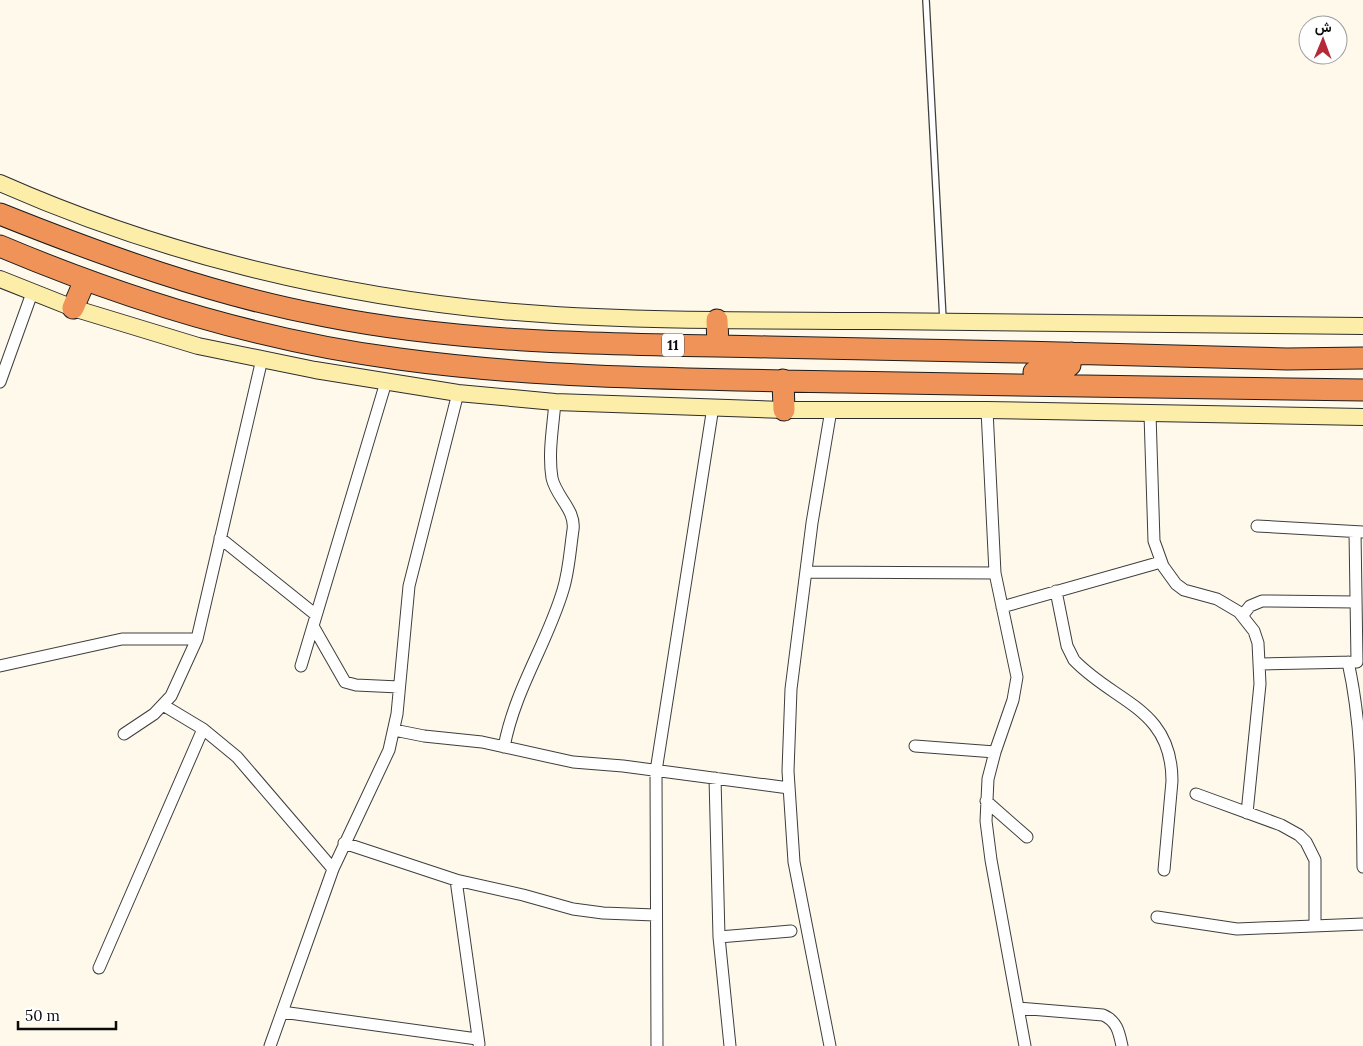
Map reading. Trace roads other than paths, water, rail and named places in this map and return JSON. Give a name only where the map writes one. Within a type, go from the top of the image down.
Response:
[{"type":"highway","name":"11","points":[[0,214],[172,276],[248,298],[324,316],[402,329],[480,338],[559,343],[1287,359],[1363,358]]},
{"type":"highway","name":"11","points":[[0,246],[86,280],[162,306],[239,328],[318,346],[398,359],[478,368],[558,373],[835,382],[1116,388],[1363,390]]},
{"type":"highway","points":[[73,308],[86,280]]},
{"type":"highway","points":[[717,320],[718,346]]},
{"type":"highway","points":[[835,382],[902,370],[1059,372],[1068,367],[1071,353]]},
{"type":"highway","points":[[1116,388],[1116,374],[1126,366],[1240,368],[1287,359]]},
{"type":"highway","points":[[783,380],[784,410]]},
{"type":"main road","points":[[0,183],[77,214],[181,249],[260,270],[358,291],[502,311],[717,320],[1363,326]]},
{"type":"main road","points":[[0,279],[73,308],[198,346],[386,382],[555,402],[784,410],[987,410],[1363,417]]},
{"type":"street","points":[[0,382],[4,365],[32,293]]},
{"type":"street","points":[[124,734],[163,705],[177,686],[197,639],[262,359]]},
{"type":"street","points":[[301,666],[386,382]]},
{"type":"street","points":[[270,1046],[333,869],[381,768],[394,730],[409,586],[458,392]]},
{"type":"street","points":[[504,747],[508,727],[523,684],[563,590],[574,526],[572,517],[559,498],[552,477],[551,440],[555,402]]},
{"type":"street","points":[[656,1046],[656,771],[713,407]]},
{"type":"street","points":[[830,1046],[794,862],[788,788],[791,688],[806,572],[831,410]]},
{"type":"street","points":[[987,410],[995,573],[1016,669],[1017,685],[995,752],[988,780],[986,801],[991,860],[1023,1033],[1023,1046]]},
{"type":"street","points":[[1150,414],[1154,541],[1161,562],[1167,573],[1181,588],[1217,599],[1242,616],[1254,631],[1258,643],[1260,684],[1247,813]]},
{"type":"street","points":[[1257,526],[1359,532],[1355,602],[1356,698],[1361,739],[1363,867]]},
{"type":"street","points":[[220,538],[315,620],[345,682],[356,685],[399,687]]},
{"type":"street","points":[[1002,607],[1161,562]]},
{"type":"street","points":[[806,572],[995,573]]},
{"type":"street","points":[[1056,591],[1067,646],[1074,660],[1149,717],[1164,740],[1172,766],[1164,870]]},
{"type":"street","points":[[1242,616],[1250,606],[1262,602],[1355,602]]},
{"type":"street","points":[[0,666],[122,639],[197,639]]},
{"type":"street","points":[[1260,664],[1356,662]]},
{"type":"street","points":[[163,705],[203,729],[237,757],[333,869]]},
{"type":"street","points":[[99,968],[203,729]]},
{"type":"street","points":[[394,730],[424,736],[482,742],[573,762],[788,788]]},
{"type":"street","points":[[915,746],[995,752]]},
{"type":"street","points":[[714,778],[719,937],[730,1046]]},
{"type":"street","points":[[1196,794],[1299,835],[1312,851],[1316,870],[1315,924]]},
{"type":"street","points":[[986,801],[1026,837]]},
{"type":"street","points":[[344,843],[456,880],[524,895],[573,909],[621,915],[655,915]]},
{"type":"street","points":[[282,1012],[478,1042],[456,880]]},
{"type":"street","points":[[1157,917],[1237,929],[1315,924],[1363,924]]},
{"type":"street","points":[[719,937],[791,931]]},
{"type":"street","points":[[1018,1008],[1103,1015],[1114,1021],[1122,1046]]},
{"type":"lane","points":[[926,0],[926,36],[943,322]]}]
